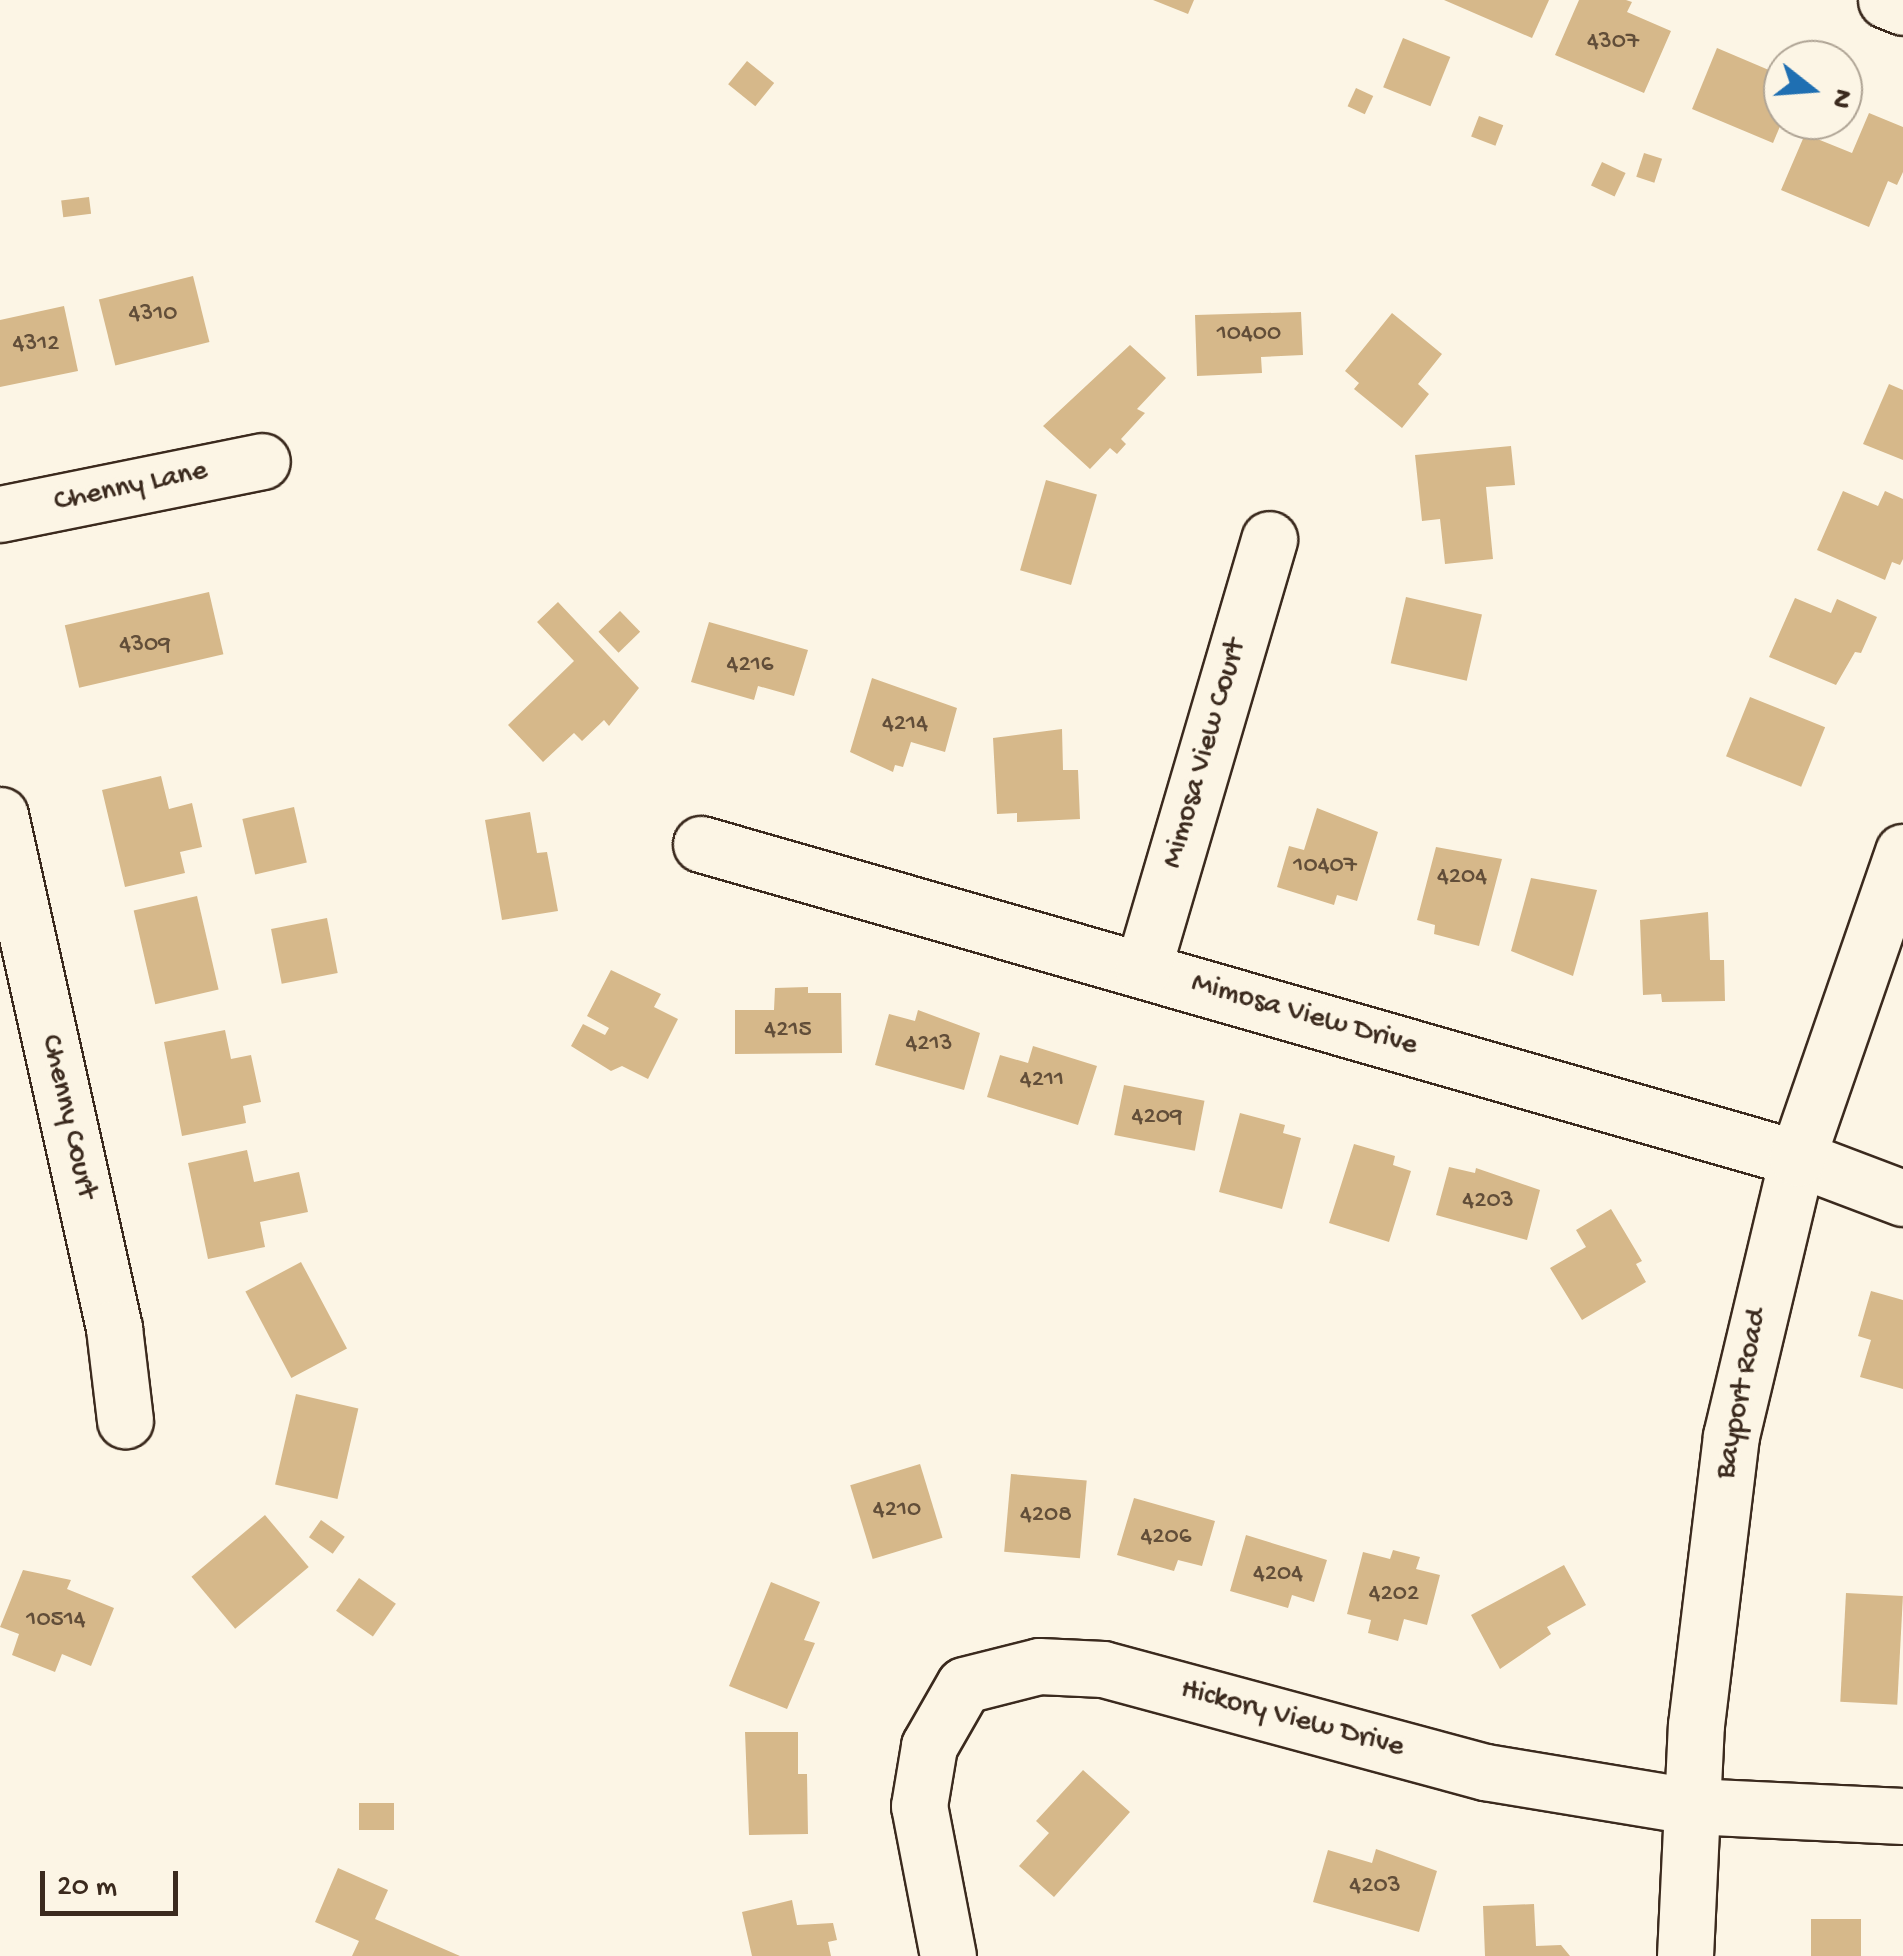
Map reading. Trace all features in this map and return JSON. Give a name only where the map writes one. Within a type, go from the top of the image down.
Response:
[{"type":"street","points":[[1886,0],[1903,7]]},
{"type":"street","name":"Chenny Lane","points":[[0,514],[262,461]]},
{"type":"street","name":"Mimosa View Court","points":[[1143,968],[1270,540]]},
{"type":"street","name":"Chenny Court","points":[[0,815],[114,1328],[125,1420]]},
{"type":"street","name":"Mimosa View Drive","points":[[701,844],[1797,1158],[1903,1198]]},
{"type":"street","name":"Bayport Road","points":[[1686,1956],[1691,1806],[1731,1436],[1797,1158],[1903,852]]},
{"type":"street","name":"Hickory View Drive","points":[[948,1956],[919,1806],[930,1746],[964,1685],[1039,1666],[1103,1669],[1485,1772],[1691,1806],[1903,1816]]},
{"type":"building","points":[[1153,0],[1194,0],[1188,14]]},
{"type":"building","points":[[1444,0],[1549,0],[1532,38]]},
{"type":"building","points":[[1579,0],[1632,2],[1627,12],[1671,31],[1644,93],[1555,55]]},
{"type":"building","points":[[1403,38],[1450,57],[1430,106],[1383,87]]},
{"type":"building","points":[[1717,48],[1763,68],[1763,139],[1692,109]]},
{"type":"building","points":[[747,61],[774,83],[755,106],[728,84]]},
{"type":"building","points":[[1356,88],[1373,96],[1365,114],[1348,106]]},
{"type":"building","points":[[1869,113],[1903,127],[1903,172],[1897,185],[1888,181],[1869,227],[1781,190],[1802,140],[1820,140],[1852,153],[1858,140],[1863,140]]},
{"type":"building","points":[[1479,116],[1503,125],[1495,146],[1471,137]]},
{"type":"building","points":[[1644,153],[1662,159],[1654,183],[1636,177]]},
{"type":"building","points":[[1602,162],[1626,173],[1615,197],[1591,186]]},
{"type":"building","points":[[89,197],[91,214],[63,217],[61,200]]},
{"type":"building","points":[[193,276],[209,342],[115,365],[99,299]]},
{"type":"building","points":[[64,306],[78,371],[0,387],[0,320]]},
{"type":"building","points":[[1301,312],[1303,355],[1261,357],[1262,373],[1197,376],[1195,315]]},
{"type":"building","points":[[1392,313],[1442,354],[1418,384],[1429,394],[1402,428],[1354,389],[1359,383],[1345,371]]},
{"type":"building","points":[[1130,345],[1166,378],[1137,409],[1145,413],[1121,439],[1126,444],[1117,454],[1110,448],[1090,469],[1043,426]]},
{"type":"building","points":[[1889,384],[1903,390],[1903,460],[1863,444]]},
{"type":"building","points":[[1511,446],[1515,485],[1486,487],[1493,559],[1445,564],[1440,519],[1422,521],[1415,455]]},
{"type":"building","points":[[1046,480],[1097,495],[1071,585],[1020,570]]},
{"type":"building","points":[[1843,491],[1878,506],[1885,491],[1903,499],[1903,559],[1900,565],[1892,562],[1885,580],[1817,550]]},
{"type":"building","points":[[209,592],[223,654],[79,688],[65,625]]},
{"type":"building","points":[[1406,597],[1482,615],[1467,681],[1391,663]]},
{"type":"building","points":[[1795,598],[1831,613],[1837,599],[1877,617],[1861,653],[1855,652],[1836,685],[1769,657]]},
{"type":"building","points":[[558,602],[639,688],[609,726],[604,720],[582,741],[574,733],[543,762],[508,725],[574,661],[537,622]]},
{"type":"building","points":[[620,611],[640,632],[619,653],[598,632]]},
{"type":"building","points":[[709,622],[808,650],[794,696],[758,686],[754,700],[691,682]]},
{"type":"building","points":[[872,678],[957,708],[945,752],[911,742],[903,767],[895,765],[893,772],[850,752]]},
{"type":"building","points":[[1750,697],[1825,727],[1801,787],[1726,756]]},
{"type":"building","points":[[1062,729],[1063,770],[1078,770],[1080,819],[1017,822],[1017,813],[997,814],[993,738]]},
{"type":"building","points":[[161,776],[169,809],[192,803],[202,847],[180,852],[185,873],[125,887],[102,790]]},
{"type":"building","points":[[294,807],[307,863],[255,874],[242,819]]},
{"type":"building","points":[[1317,808],[1378,832],[1357,901],[1337,895],[1334,905],[1277,887],[1289,846],[1304,850]]},
{"type":"building","points":[[530,812],[537,853],[547,852],[558,911],[502,920],[485,820]]},
{"type":"building","points":[[1436,847],[1502,859],[1479,946],[1434,934],[1435,925],[1417,920]]},
{"type":"building","points":[[1531,878],[1597,890],[1573,976],[1511,951]]},
{"type":"building","points":[[197,896],[219,990],[155,1004],[134,911]]},
{"type":"building","points":[[1708,912],[1710,960],[1724,960],[1725,1001],[1662,1002],[1661,994],[1643,995],[1640,920]]},
{"type":"building","points":[[327,918],[338,973],[282,984],[271,929]]},
{"type":"building","points":[[611,970],[661,994],[654,1007],[678,1019],[648,1079],[622,1066],[611,1071],[571,1046],[583,1024],[605,1035],[609,1028],[587,1016]]},
{"type":"building","points":[[808,987],[808,993],[841,993],[842,1053],[735,1054],[735,1010],[774,1010],[775,988]]},
{"type":"building","points":[[918,1010],[980,1033],[964,1090],[875,1065],[889,1014],[915,1021]]},
{"type":"building","points":[[225,1030],[231,1059],[251,1055],[261,1102],[243,1106],[246,1123],[182,1136],[164,1042]]},
{"type":"building","points":[[1033,1046],[1097,1066],[1078,1125],[987,1097],[1000,1055],[1028,1063]]},
{"type":"building","points":[[1124,1085],[1204,1101],[1195,1151],[1114,1135]]},
{"type":"building","points":[[1240,1113],[1285,1125],[1283,1133],[1301,1138],[1282,1209],[1219,1192]]},
{"type":"building","points":[[1354,1144],[1395,1156],[1393,1165],[1411,1171],[1389,1242],[1329,1223]]},
{"type":"building","points":[[247,1150],[254,1182],[299,1172],[308,1212],[260,1222],[265,1247],[208,1259],[188,1163]]},
{"type":"building","points":[[1449,1167],[1475,1173],[1476,1168],[1540,1190],[1527,1240],[1436,1215]]},
{"type":"building","points":[[1611,1209],[1642,1261],[1636,1264],[1646,1282],[1582,1320],[1550,1268],[1586,1247],[1576,1230]]},
{"type":"building","points":[[301,1262],[347,1349],[291,1378],[245,1292]]},
{"type":"building","points":[[1871,1291],[1903,1300],[1903,1389],[1860,1377],[1871,1340],[1858,1336]]},
{"type":"building","points":[[296,1394],[358,1408],[337,1499],[275,1485]]},
{"type":"building","points":[[920,1464],[943,1538],[873,1559],[850,1485]]},
{"type":"building","points":[[1011,1474],[1087,1481],[1080,1558],[1004,1552]]},
{"type":"building","points":[[1134,1498],[1215,1521],[1202,1566],[1178,1560],[1174,1571],[1117,1555]]},
{"type":"building","points":[[265,1515],[309,1567],[235,1629],[191,1577]]},
{"type":"building","points":[[321,1520],[345,1537],[333,1554],[309,1537]]},
{"type":"building","points":[[1246,1535],[1327,1560],[1314,1602],[1292,1595],[1288,1608],[1230,1591]]},
{"type":"building","points":[[1393,1550],[1420,1557],[1416,1569],[1440,1575],[1427,1625],[1404,1619],[1398,1641],[1368,1633],[1371,1620],[1347,1614],[1363,1552],[1390,1559]]},
{"type":"building","points":[[1564,1565],[1586,1605],[1547,1627],[1551,1634],[1500,1669],[1471,1615]]},
{"type":"building","points":[[23,1570],[71,1580],[67,1589],[114,1608],[91,1666],[62,1654],[55,1672],[12,1655],[19,1634],[0,1627]]},
{"type":"building","points":[[359,1578],[396,1604],[373,1637],[336,1611]]},
{"type":"building","points":[[771,1582],[820,1602],[804,1640],[815,1643],[787,1709],[729,1686]]},
{"type":"building","points":[[1846,1593],[1903,1596],[1897,1705],[1840,1702]]},
{"type":"building","points":[[745,1732],[798,1732],[798,1774],[807,1774],[808,1834],[749,1835]]},
{"type":"building","points":[[1083,1770],[1130,1812],[1054,1897],[1019,1866],[1049,1833],[1036,1821]]},
{"type":"building","points":[[359,1803],[394,1803],[394,1830],[359,1830]]},
{"type":"building","points":[[1376,1849],[1437,1871],[1419,1932],[1313,1902],[1328,1850],[1372,1863]]},
{"type":"building","points":[[338,1868],[388,1890],[375,1919],[460,1956],[352,1956],[359,1941],[315,1922]]},
{"type":"building","points":[[792,1900],[797,1925],[833,1923],[837,1940],[828,1942],[831,1956],[752,1956],[742,1912]]},
{"type":"building","points":[[1534,1904],[1536,1946],[1561,1945],[1570,1956],[1485,1956],[1483,1906]]},
{"type":"building","points":[[1811,1919],[1861,1919],[1861,1956],[1811,1956]]}]
